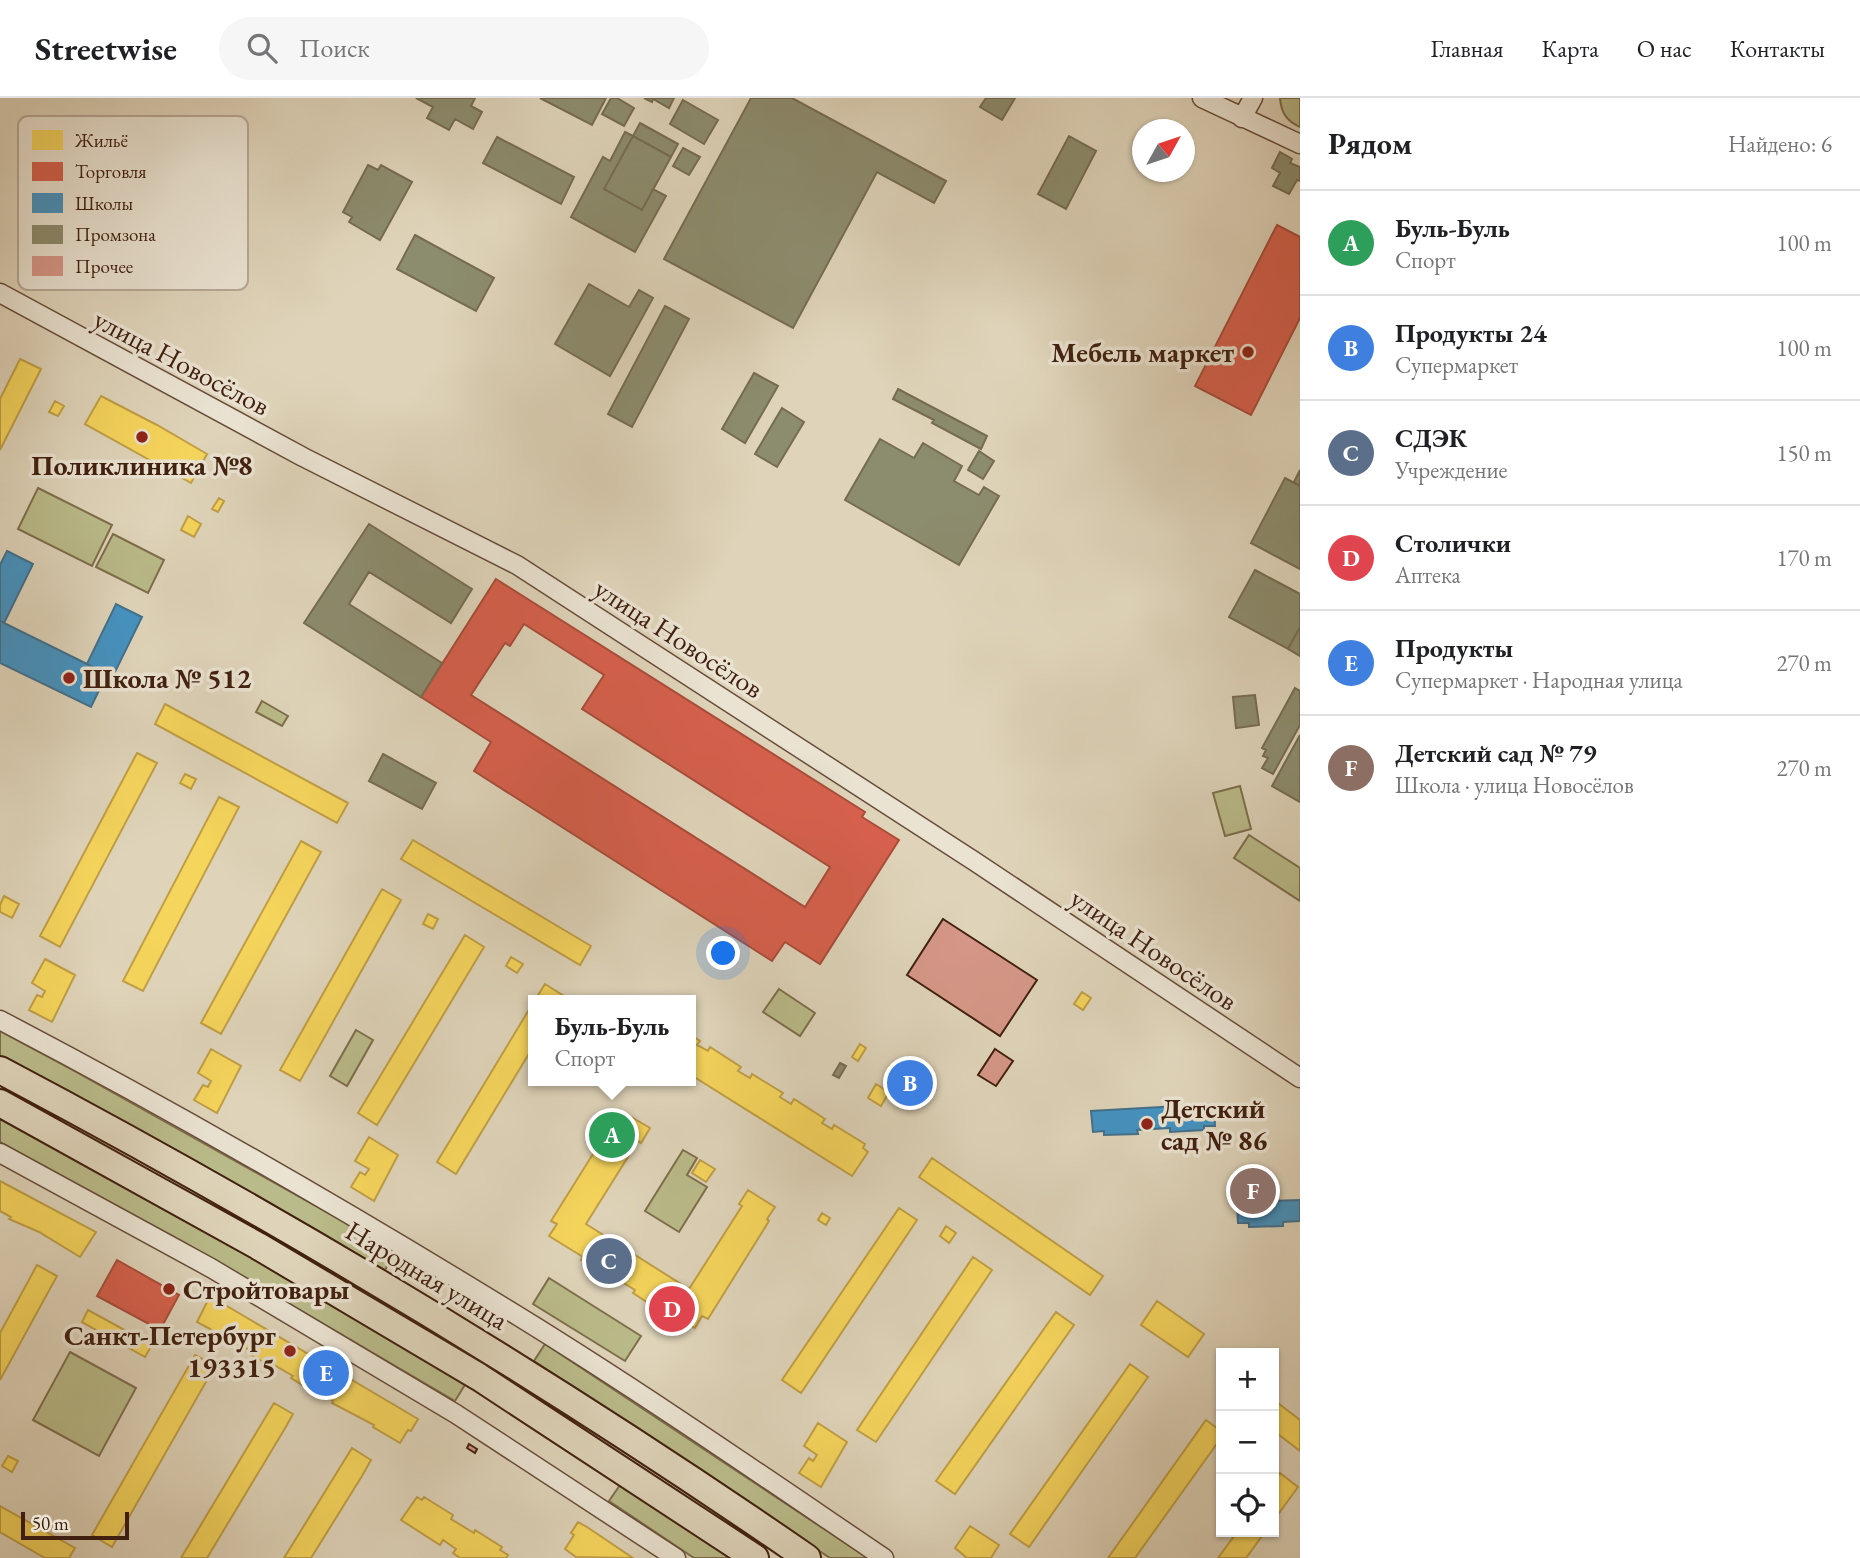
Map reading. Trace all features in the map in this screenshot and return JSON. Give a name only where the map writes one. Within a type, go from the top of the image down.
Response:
[{"type":"main road","name":"Народная улица","points":[[0,1070],[90,1117],[381,1283],[495,1352],[807,1558]]},
{"type":"main road","points":[[0,1103],[258,1246],[471,1373],[755,1558]]},
{"type":"street","points":[[1202,98],[1300,144]]},
{"type":"street","points":[[1242,118],[1253,98]]},
{"type":"street","name":"улица Новосёлов","points":[[0,293],[303,457],[517,565],[964,854],[1300,1078]]},
{"type":"street","points":[[0,1020],[155,1104],[412,1251],[615,1378],[884,1558]]},
{"type":"street","points":[[0,1153],[211,1268],[447,1408],[676,1558]]},
{"type":"green space","points":[[1280,98],[1300,98],[1300,127],[1286,116]]},
{"type":"green space","points":[[38,488],[112,525],[92,566],[18,529]]},
{"type":"green space","points":[[113,534],[164,560],[148,593],[96,567]]},
{"type":"green space","points":[[262,701],[288,716],[282,726],[256,712]]},
{"type":"green space","points":[[1240,786],[1251,829],[1225,836],[1213,793]]},
{"type":"green space","points":[[1249,835],[1300,868],[1300,901],[1234,858]]},
{"type":"green space","points":[[779,989],[815,1013],[800,1036],[763,1012]]},
{"type":"green space","points":[[356,1030],[373,1040],[347,1086],[330,1076]]},
{"type":"green space","points":[[0,1031],[396,1251],[385,1270],[0,1056]]},
{"type":"green space","points":[[0,1116],[233,1246],[466,1383],[455,1401],[182,1241],[0,1142]]},
{"type":"green space","points":[[683,1150],[697,1158],[687,1175],[707,1187],[679,1232],[645,1211]]},
{"type":"green space","points":[[549,1278],[641,1336],[625,1361],[533,1304]]},
{"type":"green space","points":[[545,1344],[868,1558],[830,1558],[534,1361]]},
{"type":"green space","points":[[70,1352],[136,1388],[99,1456],[33,1420]]},
{"type":"green space","points":[[620,1485],[657,1506],[733,1558],[694,1558],[609,1501]]},
{"type":"building: Жильё","points":[[20,359],[41,369],[0,450],[0,399]]},
{"type":"building: Жильё","name":"Поликлиника №8","points":[[101,396],[207,454],[191,483],[85,424]]},
{"type":"building: Жильё","points":[[55,401],[64,406],[58,416],[49,412]]},
{"type":"building: Жильё","points":[[219,498],[224,501],[218,512],[212,509]]},
{"type":"building: Жильё","points":[[188,516],[201,524],[194,537],[181,530]]},
{"type":"building: Жильё","points":[[165,704],[348,803],[337,823],[155,724]]},
{"type":"building: Жильё","points":[[137,753],[157,763],[60,947],[40,936]]},
{"type":"building: Жильё","points":[[185,774],[196,779],[191,789],[180,783]]},
{"type":"building: Жильё","points":[[219,797],[239,807],[143,991],[123,981]]},
{"type":"building: Жильё","points":[[413,840],[591,946],[580,965],[401,859]]},
{"type":"building: Жильё","points":[[301,841],[321,852],[221,1034],[201,1023]]},
{"type":"building: Жильё","points":[[382,889],[401,900],[300,1081],[280,1070]]},
{"type":"building: Жильё","points":[[4,896],[19,904],[12,918],[0,912]]},
{"type":"building: Жильё","points":[[428,914],[438,919],[433,929],[423,924]]},
{"type":"building: Жильё","points":[[465,935],[484,947],[377,1125],[358,1113]]},
{"type":"building: Жильё","points":[[511,957],[523,964],[517,973],[506,966]]},
{"type":"building: Жильё","points":[[45,959],[75,975],[52,1022],[29,1010],[37,995],[42,997],[45,991],[32,983]]},
{"type":"building: Жильё","points":[[545,984],[562,995],[538,995]]},
{"type":"building: Жильё","points":[[1082,992],[1091,998],[1083,1010],[1074,1004]]},
{"type":"building: Жильё","points":[[528,1011],[528,1055],[456,1174],[437,1162]]},
{"type":"building: Жильё","points":[[696,1038],[700,1041],[697,1045],[708,1051],[710,1047],[741,1067],[738,1071],[750,1078],[752,1074],[783,1093],[780,1097],[791,1104],[794,1099],[825,1119],[822,1123],[832,1129],[834,1125],[865,1144],[863,1148],[868,1152],[852,1176],[696,1078]]},
{"type":"building: Жильё","points":[[860,1044],[866,1048],[858,1061],[852,1057]]},
{"type":"building: Жильё","points":[[211,1049],[241,1066],[217,1113],[194,1100],[203,1085],[208,1087],[211,1081],[198,1073]]},
{"type":"building: Жильё","points":[[876,1084],[889,1092],[881,1106],[868,1098]]},
{"type":"building: Жильё","points":[[623,1112],[650,1128],[641,1143],[638,1141],[586,1224],[689,1289],[742,1206],[739,1204],[748,1190],[775,1207],[708,1319],[702,1316],[695,1328],[661,1307],[659,1310],[633,1293],[635,1290],[609,1274],[608,1277],[581,1260],[583,1257],[549,1236],[557,1224],[551,1221],[613,1122],[615,1124]]},
{"type":"building: Жильё","points":[[369,1137],[398,1155],[374,1201],[351,1187],[360,1172],[365,1175],[369,1169],[355,1161]]},
{"type":"building: Жильё","points":[[932,1158],[1103,1276],[1090,1295],[919,1177]]},
{"type":"building: Жильё","points":[[700,1160],[715,1169],[706,1182],[692,1173]]},
{"type":"building: Жильё","points":[[0,1181],[96,1232],[80,1257],[39,1232],[9,1219],[11,1217],[0,1211]]},
{"type":"building: Жильё","points":[[899,1208],[917,1220],[801,1393],[782,1380]]},
{"type":"building: Жильё","points":[[822,1213],[830,1218],[826,1225],[818,1220]]},
{"type":"building: Жильё","points":[[946,1226],[956,1233],[949,1243],[940,1236]]},
{"type":"building: Жильё","points":[[973,1257],[992,1270],[876,1442],[857,1430]]},
{"type":"building: Жильё","points":[[37,1265],[57,1276],[0,1380],[0,1333]]},
{"type":"building: Жильё","points":[[210,1296],[418,1419],[411,1431],[408,1430],[400,1443],[373,1427],[374,1425],[332,1403],[333,1401],[308,1385],[307,1388],[291,1378],[293,1376],[267,1361],[265,1363],[250,1354],[251,1351],[197,1322]]},
{"type":"building: Жильё","points":[[1157,1301],[1204,1334],[1188,1357],[1141,1325]]},
{"type":"building: Жильё","points":[[88,1310],[152,1345],[145,1357],[82,1322]]},
{"type":"building: Жильё","points":[[1056,1312],[1074,1325],[955,1494],[936,1481]]},
{"type":"building: Жильё","points":[[195,1355],[215,1366],[112,1547],[92,1535]]},
{"type":"building: Жильё","points":[[1130,1364],[1148,1377],[1029,1547],[1010,1534]]},
{"type":"building: Жильё","points":[[274,1403],[293,1414],[284,1430],[207,1558],[181,1558]]},
{"type":"building: Жильё","points":[[1279,1404],[1300,1420],[1300,1451],[1279,1435]]},
{"type":"building: Жильё","points":[[1206,1420],[1216,1427],[1216,1445],[1135,1558],[1108,1558]]},
{"type":"building: Жильё","points":[[818,1423],[847,1442],[821,1487],[799,1473],[809,1458],[813,1461],[817,1455],[804,1446]]},
{"type":"building: Жильё","points":[[352,1448],[371,1460],[362,1476],[311,1558],[284,1558]]},
{"type":"building: Жильё","points":[[8,1456],[18,1461],[12,1472],[2,1466]]},
{"type":"building: Жильё","points":[[1279,1474],[1298,1487],[1279,1513]]},
{"type":"building: Жильё","points":[[417,1497],[422,1500],[424,1497],[453,1515],[451,1519],[502,1547],[500,1550],[508,1555],[506,1558],[460,1558],[453,1553],[456,1549],[443,1540],[440,1545],[401,1520]]},
{"type":"building: Жильё","points":[[0,1506],[75,1548],[69,1558],[45,1558],[0,1532]]},
{"type":"building: Жильё","points":[[578,1522],[633,1558],[576,1557],[565,1549]]},
{"type":"building: Жильё","points":[[970,1526],[999,1545],[991,1558],[967,1558],[955,1548]]},
{"type":"building: Жильё","points":[[1233,1537],[1261,1537],[1246,1558],[1218,1558]]},
{"type":"building: Торговля","name":"Мебель маркет","points":[[1277,225],[1300,237],[1300,318],[1251,415],[1195,386]]},
{"type":"building: Торговля","points":[[496,579],[865,812],[862,817],[899,840],[820,964],[785,942],[772,961],[474,771],[491,742],[421,697]],"holes":[[[524,624],[604,675],[582,709],[830,867],[805,907],[471,695],[505,643],[510,646]]]},
{"type":"building: Торговля","points":[[117,1260],[179,1295],[160,1330],[97,1296]]},
{"type":"building: Школы","points":[[7,551],[33,564],[4,623],[87,664],[116,604],[142,617],[115,672],[109,669],[91,707],[0,663],[0,565]]},
{"type":"building: Школы","points":[[0,621],[107,674],[91,707],[0,663]]},
{"type":"building: Школы","points":[[1214,1104],[1215,1126],[1204,1126],[1204,1130],[1170,1132],[1170,1128],[1137,1130],[1138,1134],[1104,1135],[1104,1131],[1093,1132],[1091,1111]]},
{"type":"building: Школы","points":[[1300,1200],[1300,1221],[1283,1222],[1283,1226],[1249,1227],[1249,1223],[1238,1223],[1237,1202]]},
{"type":"building: Промзона","points":[[416,98],[475,98],[471,106],[482,112],[473,129],[455,119],[449,130],[427,118],[433,107]]},
{"type":"building: Промзона","points":[[540,98],[606,98],[592,125]]},
{"type":"building: Промзона","points":[[611,98],[617,98],[634,108],[624,126],[602,114]]},
{"type":"building: Промзона","points":[[644,98],[674,98],[669,108],[653,99],[652,102]]},
{"type":"building: Промзона","points":[[751,98],[792,98],[946,181],[934,203],[877,172],[793,328],[664,259]]},
{"type":"building: Промзона","points":[[986,98],[1015,98],[1002,120],[980,107]]},
{"type":"building: Промзона","points":[[683,100],[718,120],[704,144],[670,124]]},
{"type":"building: Промзона","points":[[640,123],[678,144],[671,157],[633,136]]},
{"type":"building: Промзона","points":[[625,132],[633,136],[604,189],[642,210],[653,189],[666,196],[635,252],[571,217],[603,157],[610,161]]},
{"type":"building: Промзона","points":[[633,136],[671,157],[642,210],[604,189]]},
{"type":"building: Промзона","points":[[1069,136],[1096,151],[1066,209],[1038,194]]},
{"type":"building: Промзона","points":[[497,137],[574,177],[561,204],[483,163]]},
{"type":"building: Промзона","points":[[683,148],[700,157],[689,175],[673,166]]},
{"type":"building: Промзона","points":[[1280,152],[1292,159],[1290,163],[1300,167],[1300,181],[1297,180],[1289,194],[1273,186],[1280,173],[1272,168]]},
{"type":"building: Промзона","points":[[368,165],[378,170],[381,165],[412,182],[380,240],[349,222],[352,217],[343,212]]},
{"type":"building: Промзона","points":[[415,235],[494,278],[476,311],[397,269]]},
{"type":"building: Промзона","points":[[589,284],[629,307],[639,290],[653,298],[610,376],[555,344]]},
{"type":"building: Промзона","points":[[665,306],[689,319],[632,427],[608,414]]},
{"type":"building: Промзона","points":[[754,373],[778,386],[745,443],[722,429]]},
{"type":"building: Промзона","points":[[898,389],[987,436],[981,449],[893,399]]},
{"type":"building: Промзона","points":[[782,408],[804,422],[777,467],[755,454]]},
{"type":"building: Промзона","points":[[880,439],[914,458],[923,443],[962,466],[954,481],[979,495],[984,487],[999,496],[959,565],[845,500]]},
{"type":"building: Промзона","points":[[979,451],[994,461],[983,479],[968,470]]},
{"type":"building: Промзона","points":[[1300,470],[1300,486],[1294,482]]},
{"type":"building: Промзона","points":[[1285,478],[1300,486],[1300,569],[1251,543]]},
{"type":"building: Промзона","points":[[369,524],[472,589],[451,623],[369,572],[349,604],[442,663],[421,697],[304,623]]},
{"type":"building: Промзона","points":[[1255,570],[1300,594],[1300,627],[1288,649],[1229,617]]},
{"type":"building: Промзона","points":[[1300,627],[1300,656],[1288,649]]},
{"type":"building: Промзона","points":[[1295,688],[1300,691],[1300,725],[1273,774],[1262,768],[1268,758],[1263,756],[1266,750],[1262,748]]},
{"type":"building: Промзона","points":[[1255,695],[1259,725],[1236,728],[1233,697]]},
{"type":"building: Промзона","points":[[1300,735],[1300,802],[1272,786]]},
{"type":"building: Промзона","points":[[383,754],[436,783],[422,809],[369,781]]},
{"type":"building: Промзона","points":[[840,1063],[846,1066],[839,1078],[833,1075]]},
{"type":"building: Прочее","points":[[943,919],[1037,980],[1000,1036],[907,975]]},
{"type":"building: Прочее","points":[[995,1049],[1013,1061],[996,1086],[978,1075]]},
{"type":"building: Прочее","points":[[469,1444],[477,1449],[475,1453],[467,1448]]},
{"type":"place","name":"Мебель маркет","points":[[1248,352]]},
{"type":"place","name":"Поликлиника №8","points":[[142,437]]},
{"type":"place","name":"Школа № 512","points":[[69,678]]},
{"type":"place","name":"Продукты 24","points":[[910,1083]]},
{"type":"place","name":"Детский сад № 86","points":[[1147,1124]]},
{"type":"place","name":"Буль-Буль","points":[[612,1135]]},
{"type":"place","name":"Детский сад № 79","points":[[1253,1191]]},
{"type":"place","name":"СДЭК","points":[[609,1261]]},
{"type":"place","name":"Стройтовары","points":[[169,1289]]},
{"type":"place","name":"Столички","points":[[672,1309]]},
{"type":"place","name":"Санкт-Петербург 193315","points":[[290,1351]]},
{"type":"place","name":"Продукты","points":[[326,1373]]}]
